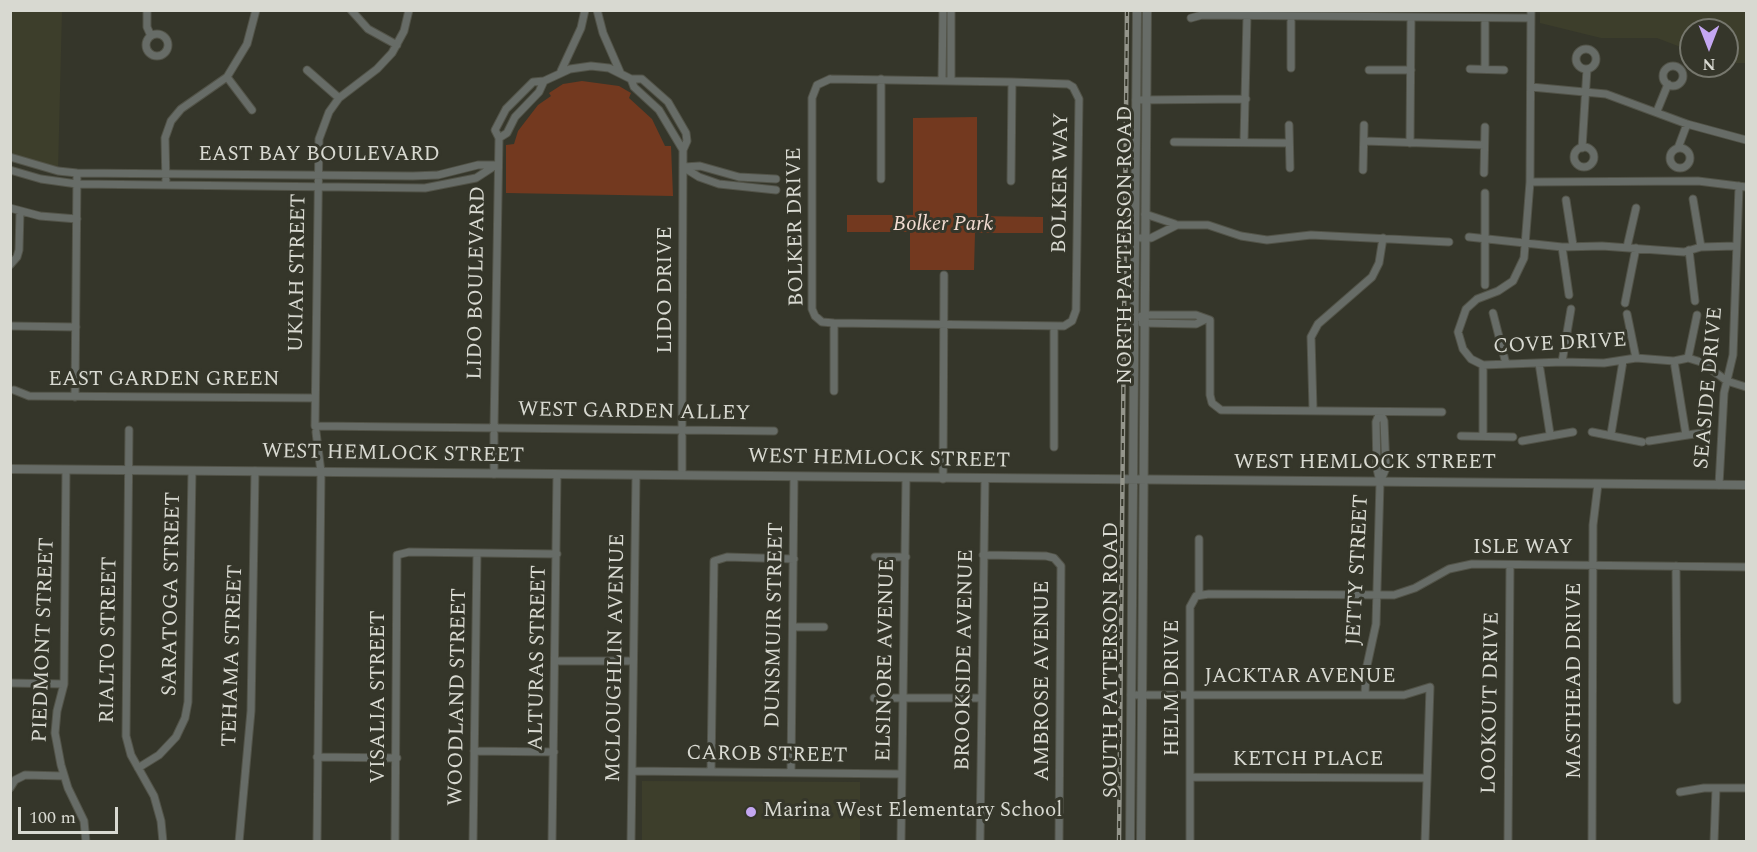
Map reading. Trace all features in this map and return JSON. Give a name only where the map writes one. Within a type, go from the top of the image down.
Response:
[{"type":"street","points":[[147,10],[147,27],[151,36]]},
{"type":"street","points":[[166,185],[165,138],[171,121],[181,109],[227,77],[247,44],[256,10]]},
{"type":"street","points":[[351,10],[368,29],[397,45]]},
{"type":"street","name":"UKIAH STREET","points":[[317,842],[321,472],[315,398],[316,175],[321,131],[339,98],[384,62],[397,45],[409,10]]},
{"type":"street","points":[[561,71],[581,28],[585,10]]},
{"type":"street","points":[[597,10],[603,33],[620,72]]},
{"type":"street","points":[[942,80],[943,10]]},
{"type":"street","points":[[951,10],[951,80]]},
{"type":"street","name":"NORTH PATTERSON ROAD","points":[[1133,480],[1137,10]]},
{"type":"street","name":"NORTH PATTERSON ROAD","points":[[1144,480],[1147,10]]},
{"type":"street","points":[[1191,18],[1202,15],[1485,19],[1531,14],[1530,182],[1526,241]]},
{"type":"street","points":[[1244,141],[1247,16]]},
{"type":"street","points":[[1290,68],[1292,17]]},
{"type":"street","points":[[1410,143],[1412,18]]},
{"type":"street","points":[[1485,19],[1485,69]]},
{"type":"street","name":"LIDO BOULEVARD","points":[[494,474],[496,165],[499,138],[495,130],[514,99],[533,82],[544,81],[561,71],[591,66],[620,72]]},
{"type":"street","points":[[1470,69],[1504,70]]},
{"type":"street","points":[[1582,148],[1587,69]]},
{"type":"street","points":[[307,70],[339,98]]},
{"type":"street","points":[[1369,70],[1411,70]]},
{"type":"street","name":"LIDO DRIVE","points":[[620,72],[631,79],[642,79],[668,102],[686,133],[687,141],[683,150],[682,475]]},
{"type":"street","points":[[227,77],[252,110]]},
{"type":"street","name":"LIDO DRIVE","points":[[631,79],[634,87],[659,110],[683,150]]},
{"type":"street","points":[[880,79],[880,179]]},
{"type":"street","name":"BOLKER DRIVE","points":[[942,80],[825,80],[817,85],[812,98],[812,309],[820,321],[834,322],[1054,326]]},
{"type":"street","name":"BOLKER WAY","points":[[942,80],[1068,84],[1076,90],[1079,99],[1076,310],[1072,321],[1064,326],[1054,326]]},
{"type":"street","name":"LIDO BOULEVARD","points":[[499,138],[507,133],[515,117],[539,92],[544,81]]},
{"type":"street","points":[[1011,181],[1012,82]]},
{"type":"street","points":[[1657,111],[1668,84]]},
{"type":"street","points":[[1531,87],[1586,91],[1617,97],[1686,124],[1746,140]]},
{"type":"street","points":[[1136,100],[1246,99]]},
{"type":"street","points":[[1678,148],[1686,124]]},
{"type":"street","points":[[1289,125],[1290,168]]},
{"type":"street","points":[[1363,170],[1364,125]]},
{"type":"street","points":[[1484,173],[1485,127]]},
{"type":"street","points":[[1364,141],[1484,146]]},
{"type":"street","points":[[1174,142],[1288,142]]},
{"type":"street","name":"EAST BAY BOULEVARD","points":[[10,157],[58,171],[77,173],[428,176],[478,165],[496,165]]},
{"type":"street","name":"EAST BAY BOULEVARD","points":[[10,170],[41,179],[77,184],[434,187],[476,178],[496,165]]},
{"type":"street","points":[[683,167],[700,166],[739,177],[776,179]]},
{"type":"street","points":[[683,167],[699,177],[718,184],[776,190]]},
{"type":"street","points":[[75,396],[77,173]]},
{"type":"street","points":[[1530,182],[1698,181],[1743,186]]},
{"type":"street","name":"SEASIDE DRIVE","points":[[1719,485],[1722,406],[1733,355],[1735,246],[1743,186]]},
{"type":"street","points":[[1485,193],[1485,285]]},
{"type":"street","points":[[1693,199],[1701,247]]},
{"type":"street","points":[[1566,200],[1573,245]]},
{"type":"street","points":[[10,208],[77,219]]},
{"type":"street","points":[[1627,247],[1636,208]]},
{"type":"street","points":[[10,265],[17,257],[19,250],[20,211]]},
{"type":"street","points":[[1145,214],[1177,225],[1208,225],[1267,240],[1311,235],[1449,242]]},
{"type":"street","points":[[1135,238],[1145,238],[1177,225]]},
{"type":"street","points":[[1469,237],[1526,241],[1562,247],[1573,245],[1627,247],[1684,252],[1701,247],[1735,246]]},
{"type":"street","points":[[1313,409],[1311,336],[1318,324],[1372,276],[1379,263],[1383,238]]},
{"type":"street","name":"COVE DRIVE","points":[[1526,241],[1522,264],[1514,281],[1498,291],[1477,299],[1462,315],[1458,332],[1461,346],[1471,358],[1483,365],[1623,361],[1636,358],[1674,361],[1688,358]]},
{"type":"street","points":[[1562,247],[1569,296]]},
{"type":"street","points":[[1625,303],[1636,248]]},
{"type":"street","points":[[1689,250],[1695,301]]},
{"type":"street","points":[[943,479],[945,275]]},
{"type":"street","points":[[1562,362],[1572,309]]},
{"type":"street","points":[[1493,313],[1506,364]]},
{"type":"street","points":[[1627,314],[1636,358]]},
{"type":"street","points":[[1696,315],[1688,358],[1701,362],[1727,381],[1746,387]]},
{"type":"street","points":[[1134,319],[1196,324],[1207,320],[1210,395],[1212,403],[1221,410],[1313,409],[1442,412]]},
{"type":"street","points":[[834,322],[834,391]]},
{"type":"street","points":[[10,326],[76,327]]},
{"type":"street","points":[[1054,326],[1054,447]]},
{"type":"street","points":[[1611,435],[1623,361]]},
{"type":"street","points":[[1674,361],[1686,435]]},
{"type":"street","points":[[1539,363],[1550,434]]},
{"type":"street","points":[[1483,365],[1483,435]]},
{"type":"street","name":"EAST GARDEN GREEN","points":[[14,390],[29,396],[315,398]]},
{"type":"street","name":"JETTY STREET","points":[[1365,695],[1366,670],[1375,636],[1380,482],[1377,469],[1376,422],[1380,412]]},
{"type":"street","name":"WEST GARDEN ALLEY","points":[[316,429],[682,433],[774,431]]},
{"type":"street","name":"RIALTO STREET","points":[[129,430],[125,724],[128,747],[159,809],[163,842]]},
{"type":"street","points":[[1522,441],[1550,434],[1572,432]]},
{"type":"street","points":[[1592,432],[1646,442],[1707,432]]},
{"type":"street","points":[[1461,436],[1513,437]]},
{"type":"street","name":"WEST HEMLOCK STREET","points":[[10,469],[1746,485]]},
{"type":"street","name":"PIEDMONT STREET","points":[[66,470],[64,684],[57,711],[55,733],[64,776],[84,821],[86,842]]},
{"type":"street","name":"SARATOGA STREET","points":[[138,768],[159,755],[176,737],[182,727],[188,702],[192,471]]},
{"type":"street","name":"TEHAMA STREET","points":[[239,842],[252,711],[255,471]]},
{"type":"street","name":"ALTURAS STREET","points":[[552,842],[557,474]]},
{"type":"street","name":"MCLOUGHLIN AVENUE","points":[[631,842],[636,475]]},
{"type":"street","name":"DUNSMUIR STREET","points":[[791,773],[794,477]]},
{"type":"street","name":"ELSINORE AVENUE","points":[[901,842],[906,478]]},
{"type":"street","name":"BROOKSIDE AVENUE","points":[[980,842],[985,479]]},
{"type":"street","name":"SOUTH PATTERSON ROAD","points":[[1130,842],[1133,480]]},
{"type":"street","name":"SOUTH PATTERSON ROAD","points":[[1141,842],[1144,480]]},
{"type":"street","name":"MASTHEAD DRIVE","points":[[1592,842],[1593,565],[1598,484]]},
{"type":"street","name":"HELM DRIVE","points":[[1190,842],[1192,695],[1190,607],[1193,599],[1199,596],[1199,539]]},
{"type":"street","name":"VISALIA STREET","points":[[395,842],[398,553],[477,553]]},
{"type":"street","points":[[477,553],[557,554]]},
{"type":"street","name":"WOODLAND STREET","points":[[473,842],[477,553]]},
{"type":"street","name":"AMBROSE AVENUE","points":[[983,555],[1046,556],[1058,561],[1061,566],[1059,842]]},
{"type":"street","points":[[711,772],[714,561],[727,557],[794,559]]},
{"type":"street","points":[[875,558],[906,557]]},
{"type":"street","name":"LOOKOUT DRIVE","points":[[1508,842],[1510,565]]},
{"type":"street","name":"ISLE WAY","points":[[1199,596],[1376,596],[1405,592],[1439,573],[1460,566],[1746,567]]},
{"type":"street","points":[[1676,566],[1677,699]]},
{"type":"street","points":[[794,627],[824,627]]},
{"type":"street","points":[[556,661],[633,661]]},
{"type":"street","points":[[10,683],[64,684]]},
{"type":"street","name":"JACKTAR AVENUE","points":[[1131,695],[1412,694],[1425,687],[1430,687],[1426,778]]},
{"type":"street","points":[[874,698],[982,698]]},
{"type":"street","points":[[474,751],[554,752]]},
{"type":"street","points":[[317,757],[397,758]]},
{"type":"street","name":"CAROB STREET","points":[[632,771],[901,774]]},
{"type":"street","points":[[10,788],[15,780],[25,775],[64,776]]},
{"type":"street","name":"KETCH PLACE","points":[[1191,777],[1426,778]]},
{"type":"street","points":[[1425,842],[1426,778]]},
{"type":"street","points":[[1714,842],[1716,788]]},
{"type":"street","points":[[1680,792],[1716,788],[1746,788]]},
{"type":"shaded area","points":[[10,11],[62,11],[58,171],[11,157]]},
{"type":"shaded area","points":[[1540,11],[1746,11],[1746,63],[1739,63],[1739,18],[1679,18],[1679,46],[1657,38],[1601,38],[1540,23]]},
{"type":"shaded area","name":"Marina West Elementary School","points":[[642,781],[860,782],[860,841],[642,841]]},
{"type":"green space","points":[[582,81],[619,86],[631,93],[629,98],[652,119],[665,146],[671,146],[673,196],[506,193],[506,145],[514,144],[518,131],[538,105],[551,96],[549,93],[563,84]]},
{"type":"green space","name":"Bolker Park","points":[[977,117],[977,216],[1043,217],[1043,233],[975,233],[974,270],[910,270],[910,232],[847,232],[847,215],[913,215],[913,118]]},
{"type":"railway","points":[[1119,842],[1127,10]]},
{"type":"place","name":"Marina West Elementary School","points":[[751,812]]}]
